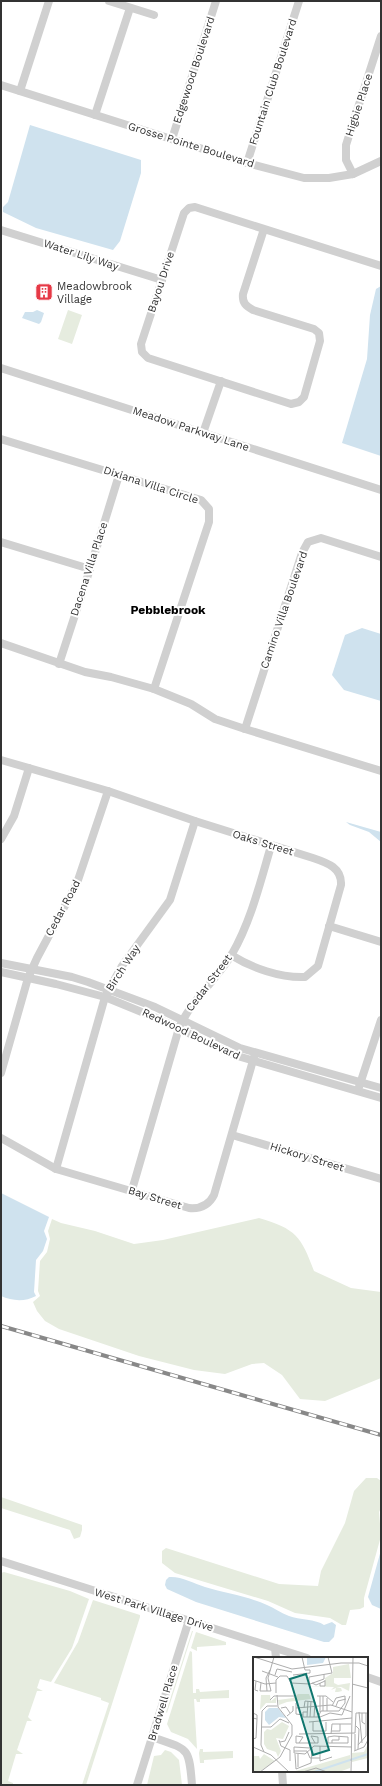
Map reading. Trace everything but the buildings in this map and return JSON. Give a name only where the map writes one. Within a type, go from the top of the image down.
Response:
[{"type":"street","points":[[20,91],[49,1]]},
{"type":"street","points":[[109,1],[154,15]]},
{"type":"street","name":"Edgewood Boulevard","points":[[172,139],[216,1]]},
{"type":"street","name":"Fountain Club Boulevard","points":[[247,163],[299,1]]},
{"type":"street","points":[[95,115],[130,8]]},
{"type":"street","name":"Higbie Place","points":[[353,174],[346,160],[346,145],[381,36]]},
{"type":"street","name":"Grosse Pointe Boulevard","points":[[1,85],[247,163],[304,178],[329,178],[353,174],[381,161]]},
{"type":"street","name":"Bayou Drive","points":[[264,229],[243,294],[244,303],[254,310],[314,329],[319,333],[320,341],[304,396],[299,402],[292,404],[148,358],[142,352],[141,344],[184,213],[189,208],[195,207],[381,266]]},
{"type":"street","name":"Water Lily Way","points":[[1,230],[162,280]]},
{"type":"street","name":"Meadow Parkway Lane","points":[[1,368],[381,490]]},
{"type":"street","points":[[203,433],[221,381]]},
{"type":"street","name":"Dixiana Villa Circle","points":[[1,439],[201,500],[209,509],[209,522],[154,689]]},
{"type":"street","name":"Dacena Villa Place","points":[[59,664],[119,475]]},
{"type":"street","name":"Camino Villa Boulevard","points":[[245,729],[302,553],[308,542],[321,538],[381,557]]},
{"type":"street","points":[[1,542],[90,569]]},
{"type":"street","points":[[1,643],[85,672],[111,677],[154,689],[191,704],[215,719],[381,770]]},
{"type":"street","name":"Oaks Street","points":[[1,760],[108,791],[271,846],[327,863],[337,870],[341,885],[318,966],[305,977],[292,978],[244,963],[231,955]]},
{"type":"street","points":[[1,839],[14,816],[29,768]]},
{"type":"street","name":"Cedar Road","points":[[28,978],[77,883],[108,791]]},
{"type":"street","name":"Birch Way","points":[[56,1169],[106,993],[122,966],[170,900],[195,821]]},
{"type":"street","name":"Cedar Street","points":[[132,1190],[182,1020],[231,955],[248,923],[271,846]]},
{"type":"street","points":[[329,926],[381,942]]},
{"type":"street","name":"Redwood Boulevard","points":[[1,963],[72,977],[179,1028],[211,1045],[253,1062],[381,1098]]},
{"type":"street","name":"Redwood Boulevard","points":[[1,972],[141,1001],[230,1044],[255,1053],[381,1088]]},
{"type":"street","points":[[1,1073],[28,978]]},
{"type":"street","points":[[358,1091],[381,1020]]},
{"type":"street","name":"Bay Street","points":[[1,1138],[56,1169],[132,1190],[189,1208],[205,1205],[214,1195],[255,1053]]},
{"type":"street","name":"Hickory Street","points":[[232,1135],[381,1179]]},
{"type":"street","name":"West Park Village Drive","points":[[1,1561],[304,1657]]},
{"type":"street","name":"Bradwell Place","points":[[137,1785],[189,1620]]},
{"type":"street","points":[[275,1648],[276,1657]]},
{"type":"street","points":[[368,1677],[381,1682]]},
{"type":"street","points":[[152,1737],[184,1749],[190,1759],[192,1785]]},
{"type":"street","points":[[282,1772],[283,1785]]},
{"type":"shaded area","points":[[68,310],[82,315],[72,344],[58,339]]},
{"type":"shaded area","points":[[259,1218],[281,1226],[296,1236],[301,1242],[314,1271],[351,1288],[381,1292],[381,1378],[325,1401],[300,1399],[282,1375],[264,1363],[252,1364],[225,1374],[194,1370],[139,1356],[59,1329],[45,1321],[37,1311],[33,1302],[40,1296],[38,1291],[40,1261],[47,1252],[50,1239],[48,1231],[52,1219],[61,1223],[95,1231],[134,1244],[163,1240]]},
{"type":"shaded area","points":[[366,1478],[377,1478],[381,1481],[381,1508],[379,1512],[381,1536],[364,1598],[364,1607],[350,1610],[346,1625],[342,1625],[330,1618],[295,1613],[268,1601],[175,1573],[162,1563],[162,1551],[166,1548],[279,1584],[318,1586],[321,1571],[345,1523],[354,1491]]},
{"type":"shaded area","points":[[1,1497],[82,1525],[80,1537],[74,1539],[70,1530],[1,1508]]},
{"type":"shaded area","points":[[4,1572],[70,1591],[89,1599],[72,1648],[51,1682],[40,1679],[37,1688],[43,1691],[37,1691],[28,1717],[32,1721],[27,1721],[17,1750],[23,1754],[16,1754],[8,1781],[13,1783],[13,1785],[1,1785],[1,1573]]},
{"type":"shaded area","points":[[93,1600],[140,1615],[140,1617],[86,1785],[82,1785],[109,1703],[101,1700],[101,1698],[54,1683],[78,1642]]},
{"type":"shaded area","points":[[193,1631],[167,1713],[166,1712]]},
{"type":"shaded area","points":[[196,1632],[226,1642],[226,1645],[197,1647],[197,1651],[191,1648]]},
{"type":"shaded area","points":[[190,1651],[192,1652],[193,1693],[196,1693],[196,1689],[199,1689],[200,1692],[229,1690],[229,1698],[200,1699],[200,1702],[197,1702],[196,1699],[194,1699],[197,1749],[188,1739],[171,1732],[167,1724]]},
{"type":"shaded area","points":[[200,1749],[203,1749],[203,1752],[233,1751],[233,1758],[204,1760],[204,1763],[200,1763]]},
{"type":"shaded area","points":[[165,1750],[171,1752],[179,1760],[182,1785],[147,1785],[154,1756],[161,1755]]},
{"type":"water","points":[[30,125],[141,160],[141,173],[120,241],[113,250],[36,228],[3,212],[3,207],[8,202]]},
{"type":"water","points":[[381,286],[381,456],[342,443],[367,359],[370,315],[376,289]]},
{"type":"water","points":[[37,310],[44,313],[39,324],[22,318],[25,312],[33,312]]},
{"type":"water","points":[[362,628],[381,634],[381,701],[344,690],[332,675],[345,635]]},
{"type":"water","points":[[346,822],[381,832],[381,842],[369,832]]},
{"type":"water","points":[[1,1193],[49,1217],[44,1231],[47,1239],[43,1251],[36,1260],[34,1292],[36,1296],[32,1298],[14,1300],[1,1296]]},
{"type":"water","points":[[381,1550],[381,1609],[372,1605],[368,1597]]},
{"type":"water","points":[[169,1577],[182,1579],[205,1587],[252,1599],[293,1617],[324,1625],[332,1622],[336,1625],[334,1637],[329,1642],[324,1642],[196,1602],[167,1589],[165,1585],[166,1580]]},
{"type":"railway","points":[[1,1326],[381,1435]]},
{"type":"place","name":"Meadowbrook Village","points":[[44,292]]},
{"type":"district","name":"Pebblebrook","points":[[168,610]]}]
